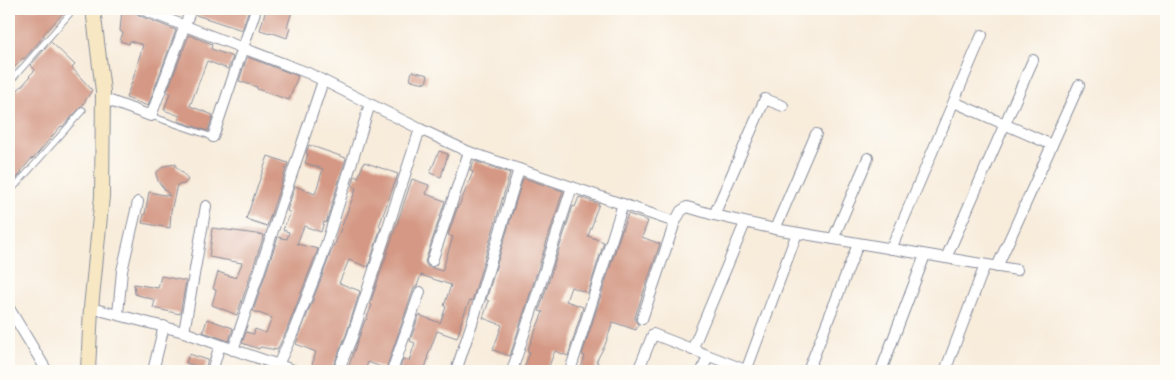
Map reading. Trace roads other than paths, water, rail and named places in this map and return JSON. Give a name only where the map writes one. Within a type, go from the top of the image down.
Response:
[{"type":"street","points":[[88,371],[91,308],[102,196],[102,98],[93,9]]},
{"type":"street","points":[[141,9],[308,73],[470,152],[675,222]]},
{"type":"street","points":[[102,98],[151,116],[191,9]]},
{"type":"street","points":[[213,137],[256,9]]},
{"type":"street","points":[[891,249],[982,35]]},
{"type":"street","points":[[946,258],[1033,60]]},
{"type":"street","points":[[233,350],[323,80]]},
{"type":"street","points":[[998,267],[1079,85]]},
{"type":"street","points":[[714,215],[765,99],[783,106]]},
{"type":"street","points":[[954,102],[1052,145]]},
{"type":"street","points":[[276,368],[292,335],[321,261],[370,104]]},
{"type":"street","points":[[338,371],[352,337],[420,129]]},
{"type":"street","points":[[775,229],[816,134]]},
{"type":"street","points":[[432,261],[470,152]]},
{"type":"street","points":[[833,239],[868,158]]},
{"type":"street","points":[[456,371],[519,169]]},
{"type":"street","points":[[512,371],[572,187]]},
{"type":"street","points":[[118,314],[122,271],[138,202]]},
{"type":"street","points":[[570,371],[623,204]]},
{"type":"street","points":[[184,332],[206,206]]},
{"type":"street","points":[[642,319],[675,222],[681,211],[687,207],[775,229],[1017,270]]},
{"type":"street","points":[[692,350],[745,223]]},
{"type":"street","points":[[638,371],[653,334],[747,371],[797,233]]},
{"type":"street","points":[[808,371],[858,244]]},
{"type":"street","points":[[881,371],[925,255]]},
{"type":"street","points":[[945,371],[985,265]]},
{"type":"street","points":[[392,371],[420,292]]},
{"type":"street","points":[[9,308],[47,371]]},
{"type":"street","points":[[91,308],[184,332],[276,368],[296,371]]},
{"type":"street","points":[[153,371],[164,326]]},
{"type":"street","points":[[212,371],[220,345]]},
{"type":"street","points":[[702,371],[708,356]]},
{"type":"lane","points":[[9,83],[74,9]]},
{"type":"lane","points":[[9,193],[83,110]]},
{"type":"lane","points":[[151,116],[213,137]]}]
